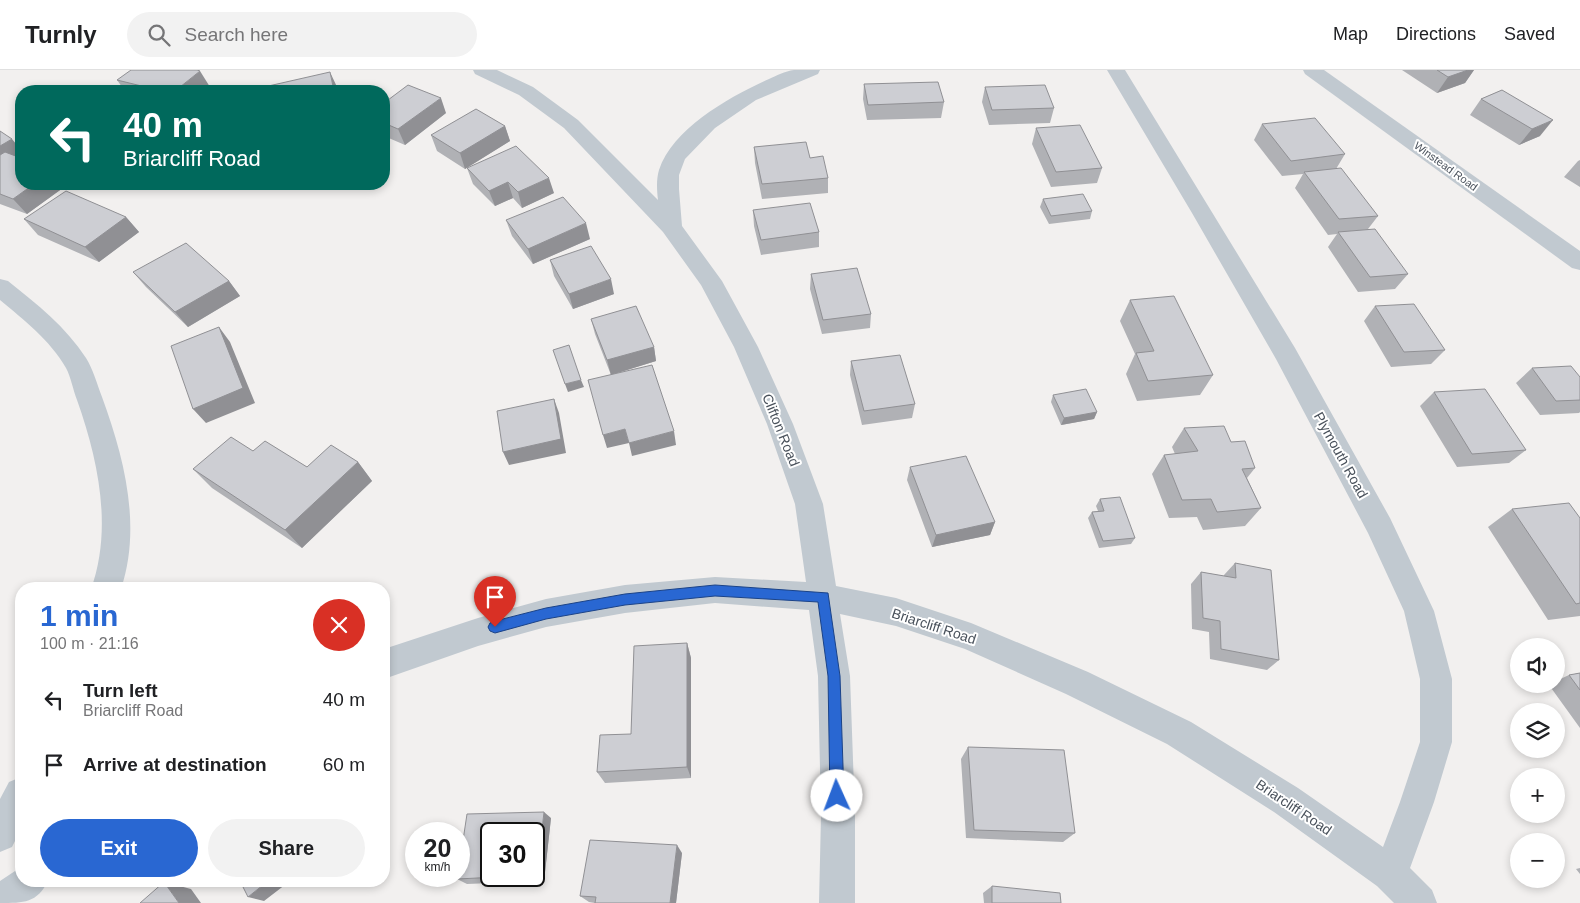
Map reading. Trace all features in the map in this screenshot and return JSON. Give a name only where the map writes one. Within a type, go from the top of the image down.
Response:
[{"type":"street","name":"Clifton Road","points":[[482,70],[526,91],[571,124],[671,227],[710,282],[746,347],[780,424],[809,504],[834,676],[838,816],[837,903]]},
{"type":"street","points":[[671,227],[670,171],[681,150],[725,108],[777,82],[811,70]]},
{"type":"street","name":"Plymouth Road","points":[[1116,70],[1286,355],[1380,527],[1419,611],[1436,679],[1436,742],[1417,802],[1390,873]]},
{"type":"street","name":"Winstead Road","points":[[1312,70],[1580,262]]},
{"type":"street","points":[[0,287],[45,324],[77,364],[101,431],[116,501],[116,582]]},
{"type":"street","name":"Briarcliff Road","points":[[390,662],[478,632],[546,613],[625,599],[715,590],[824,597],[896,612],[971,637],[1077,683],[1178,733],[1286,800],[1390,873],[1419,903]]},
{"type":"street","points":[[0,835],[15,806]]},
{"type":"street","points":[[0,903],[22,887]]},
{"type":"building","points":[[131,70],[200,71],[182,85],[137,85],[117,80]]},
{"type":"building","points":[[1437,70],[1468,70],[1448,77]]},
{"type":"building","points":[[330,72],[333,85],[273,85]]},
{"type":"building","points":[[938,82],[944,102],[868,105],[864,84]]},
{"type":"building","points":[[408,85],[441,98],[398,129],[390,126],[390,98]]},
{"type":"building","points":[[1045,85],[1054,108],[992,110],[985,87]]},
{"type":"building","points":[[1502,90],[1553,120],[1532,129],[1481,99]]},
{"type":"building","points":[[476,109],[505,126],[460,153],[431,135]]},
{"type":"building","points":[[1315,118],[1345,154],[1291,161],[1262,124]]},
{"type":"building","points":[[1080,125],[1102,168],[1056,172],[1036,128]]},
{"type":"building","points":[[0,131],[12,139],[0,146]]},
{"type":"building","points":[[806,142],[810,158],[823,156],[828,178],[762,184],[754,147]]},
{"type":"building","points":[[516,146],[549,178],[518,192],[508,182],[489,191],[467,168]]},
{"type":"building","points":[[5,152],[15,156],[15,190],[26,190],[13,199],[0,194],[0,155]]},
{"type":"building","points":[[1341,168],[1378,216],[1339,219],[1304,172]]},
{"type":"building","points":[[66,191],[126,217],[85,247],[24,219]]},
{"type":"building","points":[[1083,194],[1092,211],[1051,216],[1043,199]]},
{"type":"building","points":[[563,197],[586,223],[528,249],[506,220]]},
{"type":"building","points":[[810,203],[819,232],[761,240],[753,210]]},
{"type":"building","points":[[1375,229],[1408,274],[1370,277],[1338,232]]},
{"type":"building","points":[[186,243],[229,281],[175,312],[133,272]]},
{"type":"building","points":[[591,246],[611,279],[569,294],[550,260]]},
{"type":"building","points":[[857,268],[871,314],[823,320],[811,274]]},
{"type":"building","points":[[1174,296],[1213,375],[1148,381],[1136,353],[1154,351],[1130,300]]},
{"type":"building","points":[[1414,304],[1445,350],[1404,352],[1375,306]]},
{"type":"building","points":[[636,306],[654,347],[607,360],[591,319]]},
{"type":"building","points":[[219,327],[243,388],[193,409],[171,346]]},
{"type":"building","points":[[569,345],[581,380],[565,384],[553,350]]},
{"type":"building","points":[[900,355],[915,404],[864,411],[851,361]]},
{"type":"building","points":[[652,365],[674,431],[629,443],[625,429],[603,435],[588,380]]},
{"type":"building","points":[[1571,366],[1580,377],[1580,400],[1556,401],[1532,368]]},
{"type":"building","points":[[1086,389],[1097,412],[1064,418],[1053,395]]},
{"type":"building","points":[[1485,389],[1526,450],[1472,454],[1434,392]]},
{"type":"building","points":[[554,399],[561,439],[503,452],[497,411]]},
{"type":"building","points":[[1224,426],[1231,442],[1245,441],[1255,468],[1242,469],[1261,508],[1217,512],[1211,499],[1182,500],[1164,455],[1198,451],[1184,428]]},
{"type":"building","points":[[231,437],[253,451],[265,441],[307,467],[331,445],[358,462],[285,530],[193,469]]},
{"type":"building","points":[[966,456],[995,522],[936,535],[910,467]]},
{"type":"building","points":[[1120,497],[1135,538],[1103,541],[1092,512],[1104,511],[1100,499]]},
{"type":"building","points":[[1569,503],[1580,518],[1580,603],[1576,604],[1512,509]]},
{"type":"building","points":[[1235,563],[1271,570],[1279,660],[1221,649],[1220,621],[1203,618],[1201,572],[1236,578]]},
{"type":"building","points":[[687,643],[687,767],[597,772],[600,735],[631,734],[634,646]]},
{"type":"building","points":[[1580,673],[1580,690],[1569,675]]},
{"type":"building","points":[[968,747],[1064,750],[1075,833],[974,830]]},
{"type":"building","points":[[544,812],[543,822],[480,822],[480,878],[470,878],[470,822],[466,822],[467,814]]},
{"type":"building","points":[[590,840],[677,845],[670,903],[595,903],[596,897],[580,896]]},
{"type":"building","points":[[992,886],[1060,893],[1061,903],[992,903]]},
{"type":"building","points":[[158,887],[168,887],[179,903],[140,903]]},
{"type":"building","points":[[243,887],[260,887],[248,897]]},
{"type":"route","points":[[495,627],[546,613],[625,599],[715,590],[824,597],[834,676],[837,796]]}]
